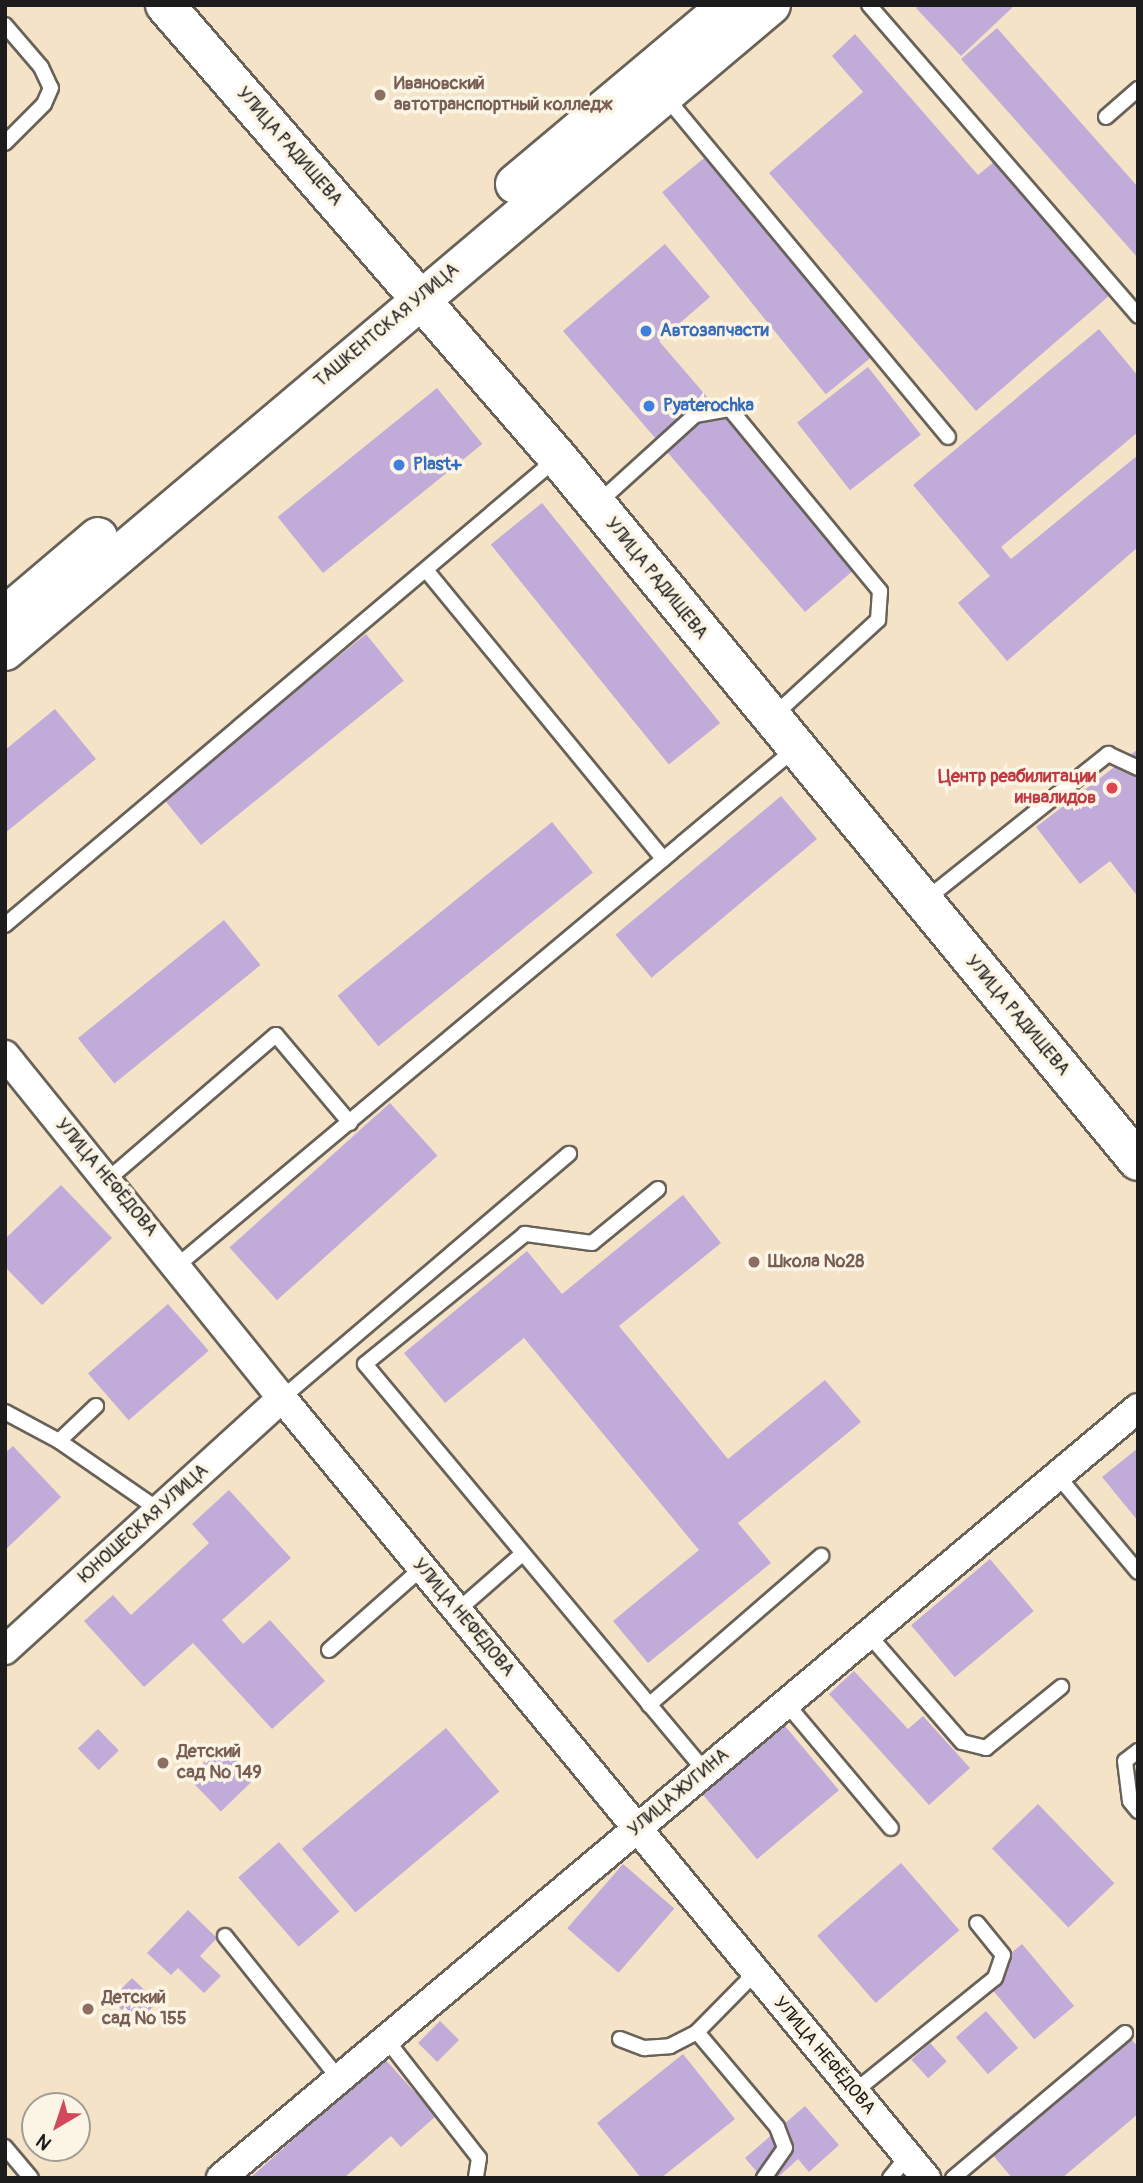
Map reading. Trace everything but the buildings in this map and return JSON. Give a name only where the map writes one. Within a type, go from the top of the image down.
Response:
[{"type":"main road","name":"УЛИЦА РАДИЩЕВА","points":[[165,5],[558,458],[1138,1161]]},
{"type":"main road","name":"ТАШКЕНТСКАЯ УЛИЦА","points":[[5,651],[728,5]]},
{"type":"main road","name":"ТАШКЕНТСКАЯ УЛИЦА","points":[[5,616],[412,287],[664,94],[771,5]]},
{"type":"street","name":"УЛИЦА НЕФЁДОВА","points":[[5,1055],[106,1181],[178,1265],[282,1398],[926,2178]]},
{"type":"street","name":"ЮНОШЕСКАЯ УЛИЦА","points":[[5,1650],[282,1398]]},
{"type":"street","name":"УЛИЦА ЖУГИНА","points":[[221,2178],[1138,1408]]},
{"type":"lane","points":[[869,5],[1138,316]]},
{"type":"lane","points":[[5,25],[41,67],[51,88],[44,104],[5,143]]},
{"type":"lane","points":[[1106,117],[1138,89]]},
{"type":"lane","points":[[664,94],[948,437]]},
{"type":"lane","points":[[596,505],[695,415],[730,409],[871,580],[880,591],[878,621],[771,718]]},
{"type":"lane","points":[[5,925],[558,458]]},
{"type":"lane","points":[[426,569],[663,859]]},
{"type":"lane","points":[[178,1265],[796,748]]},
{"type":"lane","points":[[923,902],[1108,754],[1138,768]]},
{"type":"lane","points":[[106,1181],[276,1035],[350,1122]]},
{"type":"lane","points":[[282,1398],[569,1154]]},
{"type":"lane","points":[[658,1189],[592,1243],[526,1234],[365,1364],[521,1555],[705,1771]]},
{"type":"lane","points":[[59,1441],[96,1406]]},
{"type":"lane","points":[[5,1412],[59,1441],[159,1510]]},
{"type":"lane","points":[[1057,1475],[1138,1572]]},
{"type":"lane","points":[[457,1611],[521,1555]]},
{"type":"lane","points":[[649,1705],[821,1556]]},
{"type":"lane","points":[[329,1650],[422,1568]]},
{"type":"lane","points":[[868,1634],[962,1742],[986,1748],[1061,1687]]},
{"type":"lane","points":[[786,1703],[891,1828]]},
{"type":"lane","points":[[1138,1751],[1125,1761],[1130,1801],[1138,1811]]},
{"type":"lane","points":[[855,2092],[995,1978],[1003,1955],[977,1923]]},
{"type":"lane","points":[[225,1936],[339,2079]]},
{"type":"lane","points":[[620,2039],[644,2048],[670,2046],[697,2032],[755,1973]]},
{"type":"lane","points":[[697,2032],[777,2127],[785,2148],[764,2178]]},
{"type":"lane","points":[[953,2178],[1125,2033]]},
{"type":"lane","points":[[387,2039],[479,2158],[476,2178]]},
{"type":"lane","points":[[5,2147],[31,2178]]},
{"type":"lane","points":[[890,2178],[908,2156]]},
{"type":"place","name":"Ивановский автотранспортный колледж","points":[[380,95]]},
{"type":"place","name":"Автозапчасти","points":[[646,331]]},
{"type":"place","name":"Pyaterochka","points":[[649,406]]},
{"type":"place","name":"Plast+","points":[[399,465]]},
{"type":"place","name":"Центр реабилитации инвалидов","points":[[1112,788]]},
{"type":"place","name":"Школа №28","points":[[754,1262]]},
{"type":"place","name":"Детский сад № 149","points":[[163,1763]]},
{"type":"place","name":"Детский сад № 155","points":[[88,2009]]}]
